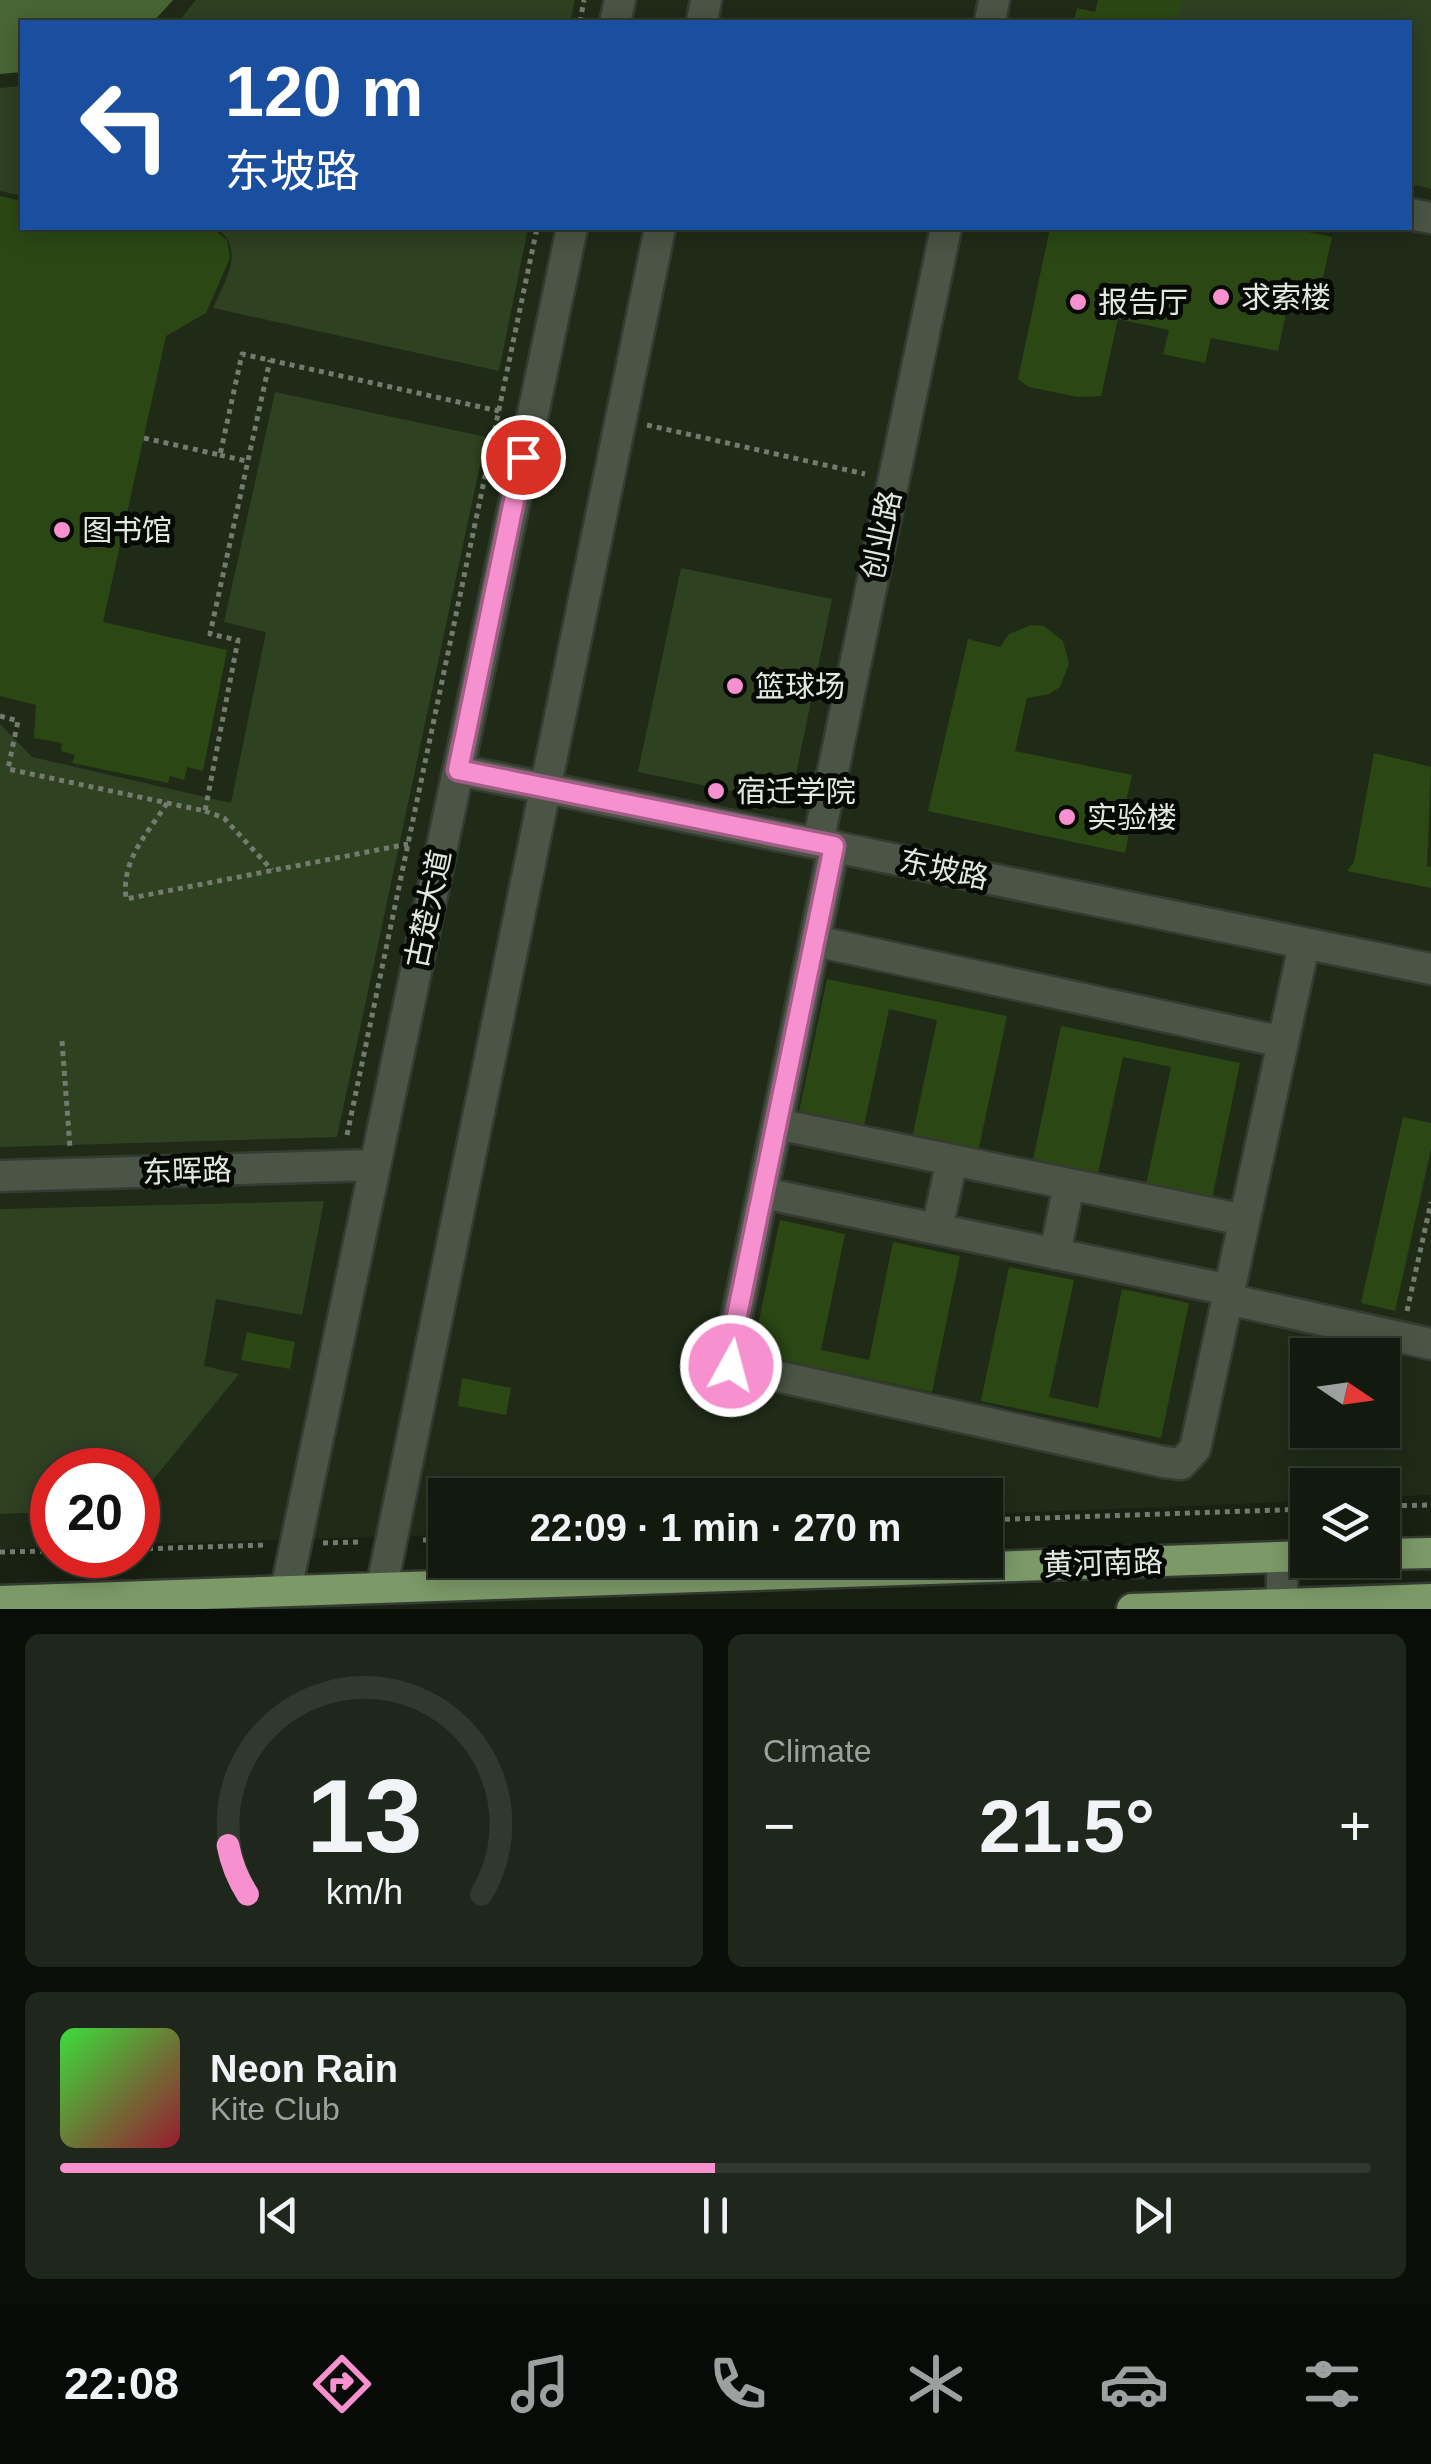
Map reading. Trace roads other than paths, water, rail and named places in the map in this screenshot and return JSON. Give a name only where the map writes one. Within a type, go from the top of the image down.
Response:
[{"type":"main road","points":[[1400,1554],[1431,1553]]},
{"type":"main road","name":"黄河南路","points":[[0,1601],[1290,1556]]},
{"type":"main road","name":"黄河南路","points":[[1132,1609],[1431,1599]]},
{"type":"street","name":"古楚大道","points":[[286,1590],[572,230]]},
{"type":"street","points":[[382,1586],[660,230]]},
{"type":"street","name":"创业路","points":[[946,230],[892,480],[826,844],[815,941],[729,1354],[731,1366],[1180,1464],[1196,1449],[1229,1294]]},
{"type":"street","name":"东坡路","points":[[458,770],[1431,970]]},
{"type":"street","points":[[815,941],[1283,1042]]},
{"type":"street","points":[[1229,1294],[1304,945]]},
{"type":"street","points":[[777,1124],[1244,1220]]},
{"type":"street","points":[[938,1229],[952,1160]]},
{"type":"street","name":"东晖路","points":[[0,1176],[374,1165]]},
{"type":"street","points":[[1055,1254],[1069,1184]]},
{"type":"street","points":[[762,1193],[1055,1254],[1431,1344]]},
{"type":"street","points":[[1282,1606],[1290,1575]]},
{"type":"place","name":"求索楼","points":[[1221,297]]},
{"type":"place","name":"报告厅","points":[[1078,302]]},
{"type":"place","name":"图书馆","points":[[62,530]]},
{"type":"place","name":"篮球场","points":[[735,686]]},
{"type":"place","name":"宿迁学院","points":[[716,791]]},
{"type":"place","name":"实验楼","points":[[1067,817]]}]
